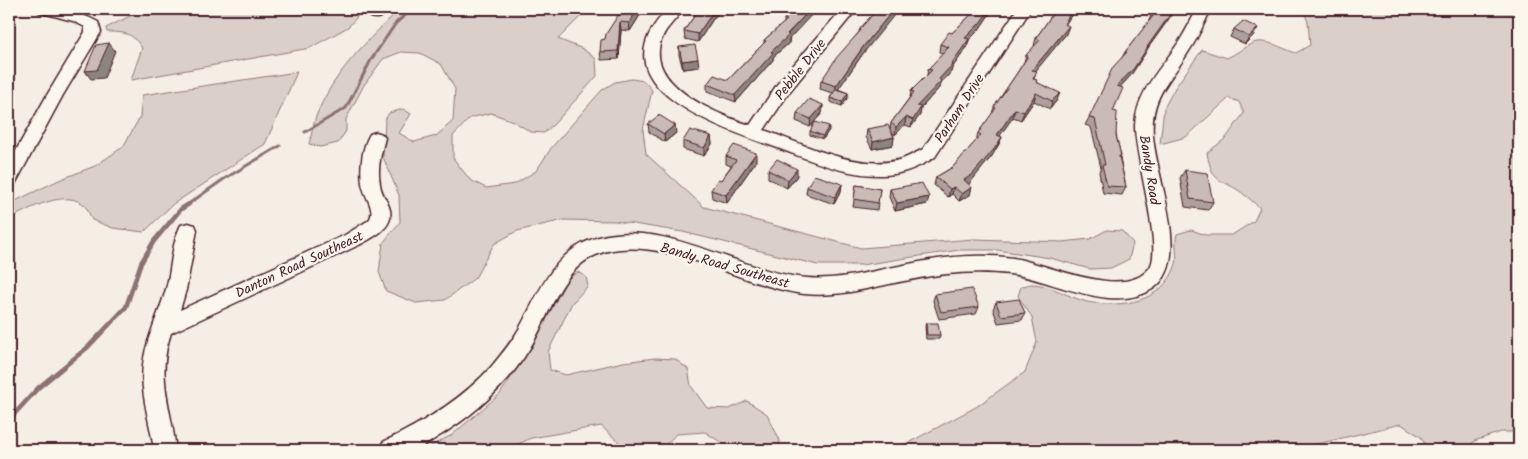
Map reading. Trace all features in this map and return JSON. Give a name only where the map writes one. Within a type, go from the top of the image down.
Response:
[{"type":"street","points":[[9,178],[55,94],[93,32],[93,25],[87,20],[44,9]]},
{"type":"street","name":"Parham Drive","points":[[676,9],[658,29],[652,51],[656,73],[672,92],[702,113],[857,168],[888,168],[909,164],[929,152],[1024,9]]},
{"type":"street","name":"Pebble Drive","points":[[754,133],[789,80],[850,9]]},
{"type":"street","name":"Bandy Road","points":[[1164,258],[1163,242],[1146,157],[1145,114],[1155,87],[1182,49],[1204,9]]},
{"type":"street","name":"Danton Road Southeast","points":[[165,326],[352,240],[376,225],[381,212],[373,195],[370,170],[376,138]]},
{"type":"street","points":[[165,450],[154,390],[153,369],[157,344],[165,326],[176,290],[183,243],[188,230]]},
{"type":"street","name":"Bandy Road Southeast","points":[[391,450],[433,429],[478,395],[516,352],[555,278],[563,267],[579,254],[599,244],[628,240],[644,242],[677,250],[785,283],[806,286],[844,284],[927,268],[995,264],[1039,270],[1084,285],[1118,290],[1142,285],[1158,272],[1164,258]]},
{"type":"shaded area","points":[[144,9],[285,9],[291,14],[319,13],[327,9],[364,9],[348,27],[310,48],[131,80],[142,48],[132,36],[119,32],[107,32],[106,28]]},
{"type":"shaded area","points":[[400,9],[588,9],[558,39],[583,49],[596,59],[597,76],[554,124],[544,133],[531,132],[513,121],[491,113],[470,118],[453,136],[453,158],[470,180],[486,188],[515,184],[536,171],[552,147],[602,90],[615,82],[632,79],[644,81],[652,90],[643,130],[646,154],[704,207],[861,248],[974,239],[1062,242],[1090,239],[1107,230],[1122,231],[1133,243],[1129,259],[1111,268],[1090,269],[1050,258],[997,250],[959,250],[861,265],[818,265],[683,232],[615,221],[563,220],[517,231],[494,244],[475,278],[445,300],[416,303],[386,291],[379,272],[383,243],[400,222],[399,195],[383,157],[385,120],[389,113],[403,109],[411,114],[399,133],[414,142],[436,136],[453,121],[455,89],[441,64],[420,53],[401,52],[383,59],[364,85],[346,119],[346,131],[338,143],[320,147],[309,144],[317,114],[342,70]]},
{"type":"shaded area","points":[[1303,9],[1519,9],[1519,432],[1501,432],[1474,441],[1469,450],[1428,450],[1421,437],[1401,424],[1292,450],[887,450],[908,443],[976,407],[1025,372],[1037,342],[1032,317],[1018,296],[1021,287],[1031,284],[1038,285],[1087,302],[1100,304],[1127,303],[1140,300],[1152,295],[1170,277],[1176,264],[1177,234],[1191,230],[1206,235],[1232,235],[1254,221],[1260,208],[1241,192],[1218,179],[1209,163],[1207,153],[1226,138],[1244,113],[1239,102],[1229,98],[1186,137],[1160,144],[1164,108],[1176,86],[1202,50],[1227,58],[1256,42],[1274,44],[1296,53],[1310,45],[1308,22]]},
{"type":"shaded area","points":[[297,72],[265,144],[173,204],[144,232],[113,228],[92,220],[85,206],[77,201],[68,199],[47,202],[9,219],[9,204],[59,180],[95,166],[123,147],[140,117],[142,95]]},
{"type":"shaded area","points":[[578,272],[586,277],[588,286],[572,303],[548,352],[550,370],[566,375],[623,362],[655,358],[675,359],[688,369],[691,386],[707,408],[729,409],[747,401],[767,414],[780,441],[779,450],[727,450],[725,445],[705,432],[676,434],[661,450],[620,450],[620,443],[601,426],[531,438],[506,450],[423,450],[452,435],[500,394],[534,344],[567,279]]},
{"type":"building","points":[[622,9],[638,9],[629,23],[620,22],[618,51],[600,52],[601,40],[605,39],[606,34]]},
{"type":"building","points":[[699,9],[715,9],[698,34],[684,31]]},
{"type":"building","points":[[794,9],[811,9],[735,95],[707,84],[714,75],[728,80],[766,41],[764,40],[787,20],[784,19]]},
{"type":"building","points":[[877,9],[894,9],[863,47],[836,86],[821,81],[837,57]]},
{"type":"building","points":[[977,9],[990,9],[980,23],[965,38],[969,39],[953,64],[939,79],[941,81],[917,106],[921,107],[913,120],[906,117],[896,127],[891,123],[914,92],[911,91],[932,70],[928,69],[949,47],[940,44],[949,32],[952,33]]},
{"type":"building","points":[[1056,9],[1073,9],[1064,24],[1069,26],[1032,70],[1037,71],[1033,79],[1037,80],[1036,82],[1060,93],[1052,101],[1036,93],[1024,112],[1015,109],[997,135],[1002,137],[995,148],[972,175],[964,180],[972,187],[962,194],[954,187],[950,189],[936,177],[953,167],[981,135],[978,133],[1028,56],[1026,55],[1040,40],[1036,38]]},
{"type":"building","points":[[1156,9],[1174,9],[1134,68],[1117,86],[1123,88],[1113,111],[1117,112],[1116,135],[1126,187],[1107,186],[1102,165],[1105,165],[1095,119],[1089,118],[1113,67],[1127,52],[1125,52],[1153,16],[1151,15]]},
{"type":"building","points":[[1243,21],[1258,28],[1249,37],[1234,29]]},
{"type":"building","points":[[109,43],[97,70],[85,71],[96,45]]},
{"type":"building","points":[[695,45],[698,59],[682,61],[679,47]]},
{"type":"building","points":[[836,89],[848,93],[842,102],[830,98]]},
{"type":"building","points":[[809,99],[823,105],[811,119],[797,113]]},
{"type":"building","points":[[659,115],[675,125],[664,134],[648,124]]},
{"type":"building","points":[[815,122],[829,126],[823,136],[810,131]]},
{"type":"building","points":[[888,125],[894,137],[873,142],[867,129]]},
{"type":"building","points":[[690,130],[711,136],[704,148],[683,141]]},
{"type":"building","points":[[734,145],[756,153],[726,195],[711,190],[718,179],[721,180],[736,160],[726,156]]},
{"type":"building","points":[[777,159],[797,169],[788,180],[768,170]]},
{"type":"building","points":[[1185,170],[1207,173],[1213,202],[1190,199]]},
{"type":"building","points":[[814,175],[842,184],[835,197],[807,187]]},
{"type":"building","points":[[922,183],[929,197],[897,203],[890,189]]},
{"type":"building","points":[[856,185],[880,189],[878,203],[854,199]]},
{"type":"building","points":[[972,289],[979,307],[941,312],[935,294]]},
{"type":"building","points":[[1019,299],[1025,313],[1001,316],[996,302]]},
{"type":"building","points":[[926,323],[938,323],[940,335],[927,335]]},
{"type":"waterway","points":[[305,132],[346,108],[371,60],[396,23],[412,9]]},
{"type":"waterway","points":[[187,205],[224,179],[280,146]]},
{"type":"waterway","points":[[9,420],[38,388],[88,347],[126,307],[141,263],[154,241],[181,209],[189,204]]}]
